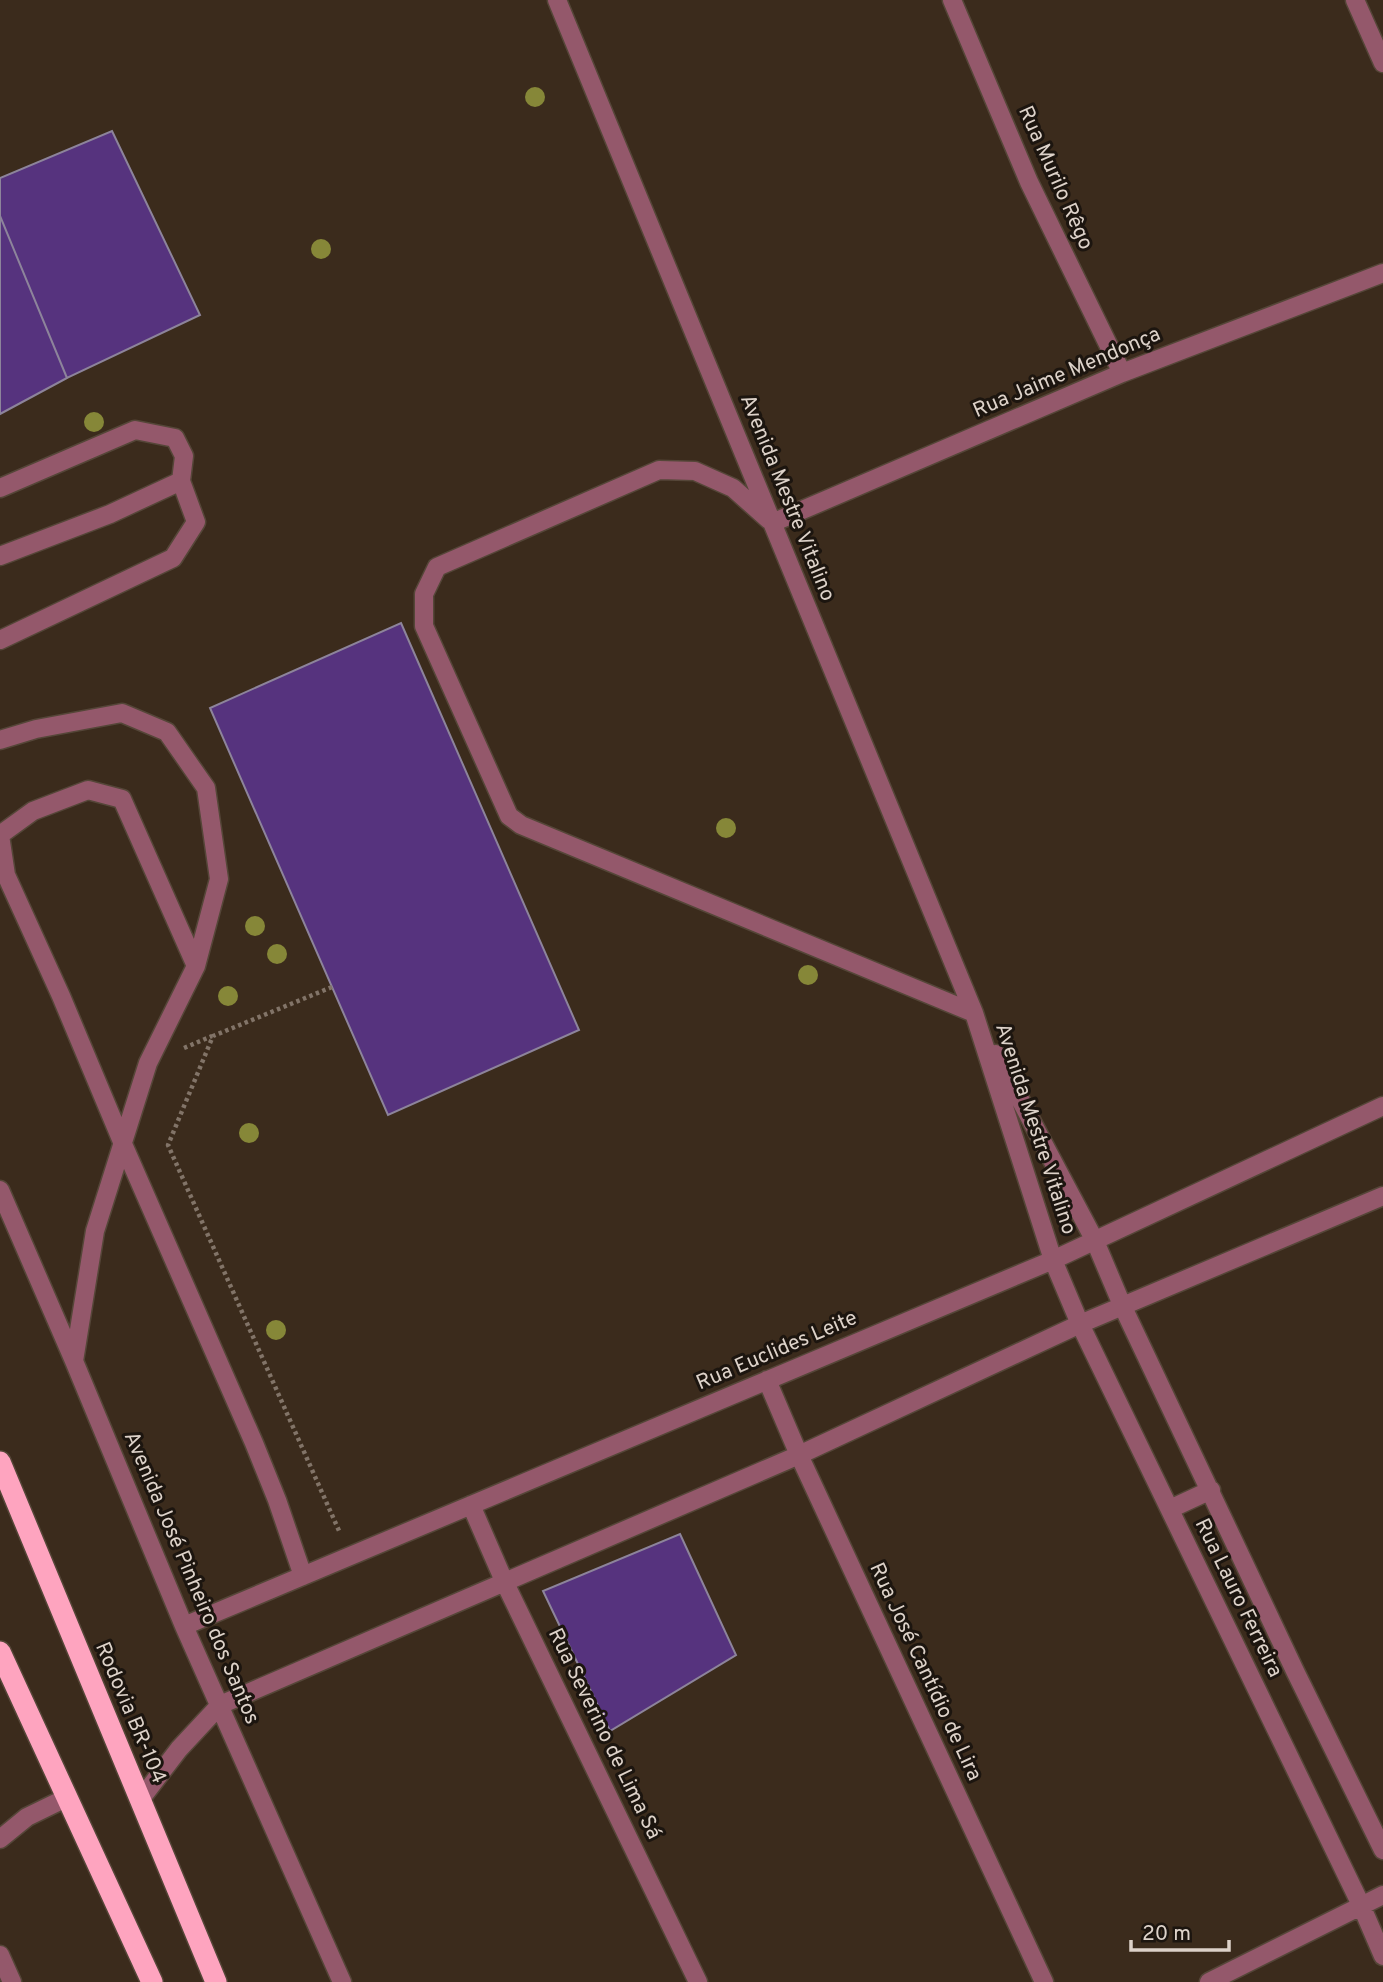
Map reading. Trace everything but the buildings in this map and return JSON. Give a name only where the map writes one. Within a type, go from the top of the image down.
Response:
[{"type":"highway","name":"Rodovia BR-104","points":[[0,1462],[216,1982]]},
{"type":"highway","points":[[0,1652],[152,1982]]},
{"type":"street","name":"Avenida Mestre Vitalino","points":[[557,0],[974,1013],[1053,1260]]},
{"type":"street","name":"Rua Murilo Rêgo","points":[[952,0],[1029,183],[1122,373]]},
{"type":"street","points":[[1355,0],[1383,63]]},
{"type":"street","name":"Rua Jaime Mendonça","points":[[772,523],[1122,373],[1383,274]]},
{"type":"street","points":[[0,488],[135,430],[175,439],[184,456],[181,481],[196,522],[173,558],[0,640]]},
{"type":"street","points":[[772,523],[733,488],[695,471],[659,470],[437,567],[424,594],[424,626],[509,816],[521,825],[974,1013]]},
{"type":"street","points":[[0,556],[110,514],[181,481]]},
{"type":"street","points":[[0,740],[36,729],[122,713],[167,732],[206,788],[219,879],[196,966],[148,1063],[95,1231],[74,1362]]},
{"type":"street","points":[[196,966],[122,799],[88,790],[33,811],[0,835],[6,875],[254,1443],[303,1576]]},
{"type":"street","name":"Avenida Mestre Vitalino","points":[[974,1013],[1094,1241]]},
{"type":"street","name":"Rua Euclides Leite","points":[[184,1626],[1053,1260],[1383,1106]]},
{"type":"street","name":"Avenida José Pinheiro dos Santos","points":[[0,1191],[184,1626],[342,1982]]},
{"type":"street","points":[[140,1800],[179,1749],[220,1705],[799,1455],[1122,1305],[1383,1196]]},
{"type":"street","name":"Rua Lauro Ferreira","points":[[1094,1241],[1295,1671],[1383,1850]]},
{"type":"street","name":"Rua Lauro Ferreira","points":[[1053,1260],[1080,1324],[1361,1905],[1383,1956]]},
{"type":"street","name":"Rua José Cantídio de Lira","points":[[766,1380],[1044,1982]]},
{"type":"street","points":[[1170,1508],[1210,1490]]},
{"type":"street","name":"Rua Severino de Lima Sá","points":[[471,1504],[504,1581],[698,1982]]},
{"type":"street","points":[[0,1839],[27,1818],[66,1798]]},
{"type":"street","points":[[1209,1982],[1383,1895]]},
{"type":"street","points":[[0,1955],[12,1982]]},
{"type":"path","points":[[332,987],[213,1036],[169,1145],[349,1556]]}]
